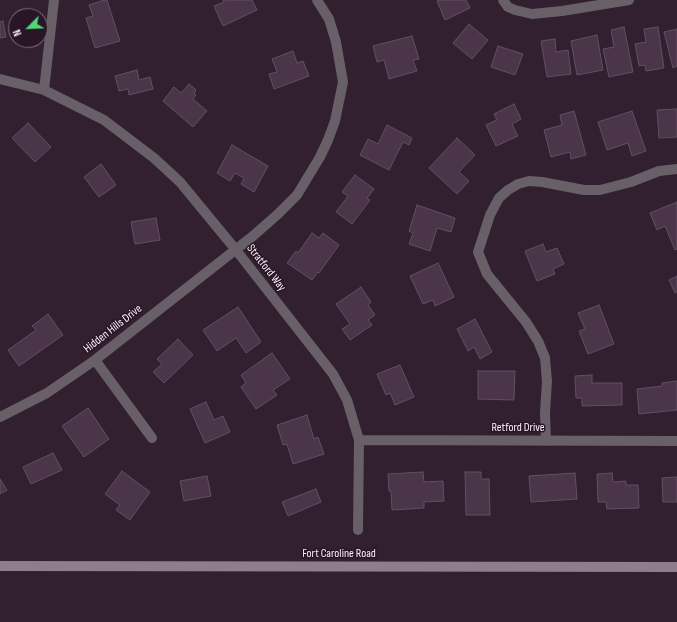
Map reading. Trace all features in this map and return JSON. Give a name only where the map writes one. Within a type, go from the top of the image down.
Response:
[{"type":"street","points":[[44,90],[54,0]]},
{"type":"street","name":"Hidden Hills Drive","points":[[0,417],[47,393],[95,360],[236,250],[297,196],[320,157],[335,121],[343,82],[334,34],[329,19],[316,0]]},
{"type":"street","points":[[503,0],[508,6],[515,10],[532,14],[562,11],[629,0]]},
{"type":"street","name":"Stratford Way","points":[[0,79],[44,90],[104,120],[154,158],[180,182],[236,250],[333,374],[347,400],[359,440],[358,530]]},
{"type":"street","points":[[546,440],[545,413],[547,381],[545,358],[538,341],[526,322],[487,274],[478,252],[490,215],[499,198],[508,190],[518,184],[529,181],[584,190],[600,190],[659,171],[677,169]]},
{"type":"street","points":[[95,360],[152,438]]},
{"type":"street","name":"Retford Drive","points":[[359,440],[677,441]]},
{"type":"street","name":"Fort Caroline Road","points":[[0,566],[677,567]]},
{"type":"building","points":[[107,0],[120,41],[95,48],[86,18],[93,16],[89,5]]},
{"type":"building","points":[[223,0],[252,0],[257,10],[223,26],[214,6],[224,2]]},
{"type":"building","points":[[466,0],[470,8],[445,20],[437,1]]},
{"type":"building","points":[[3,21],[6,37],[0,38],[0,22]]},
{"type":"building","points":[[469,24],[488,40],[472,59],[453,43]]},
{"type":"building","points":[[624,27],[633,72],[609,77],[603,49],[614,47],[611,30]]},
{"type":"building","points":[[658,27],[664,68],[646,71],[645,65],[639,66],[635,44],[646,42],[644,29]]},
{"type":"building","points":[[677,29],[677,66],[673,68],[664,32]]},
{"type":"building","points":[[597,35],[603,70],[577,75],[571,41]]},
{"type":"building","points":[[412,36],[419,59],[413,60],[417,71],[389,79],[384,60],[377,62],[373,46]]},
{"type":"building","points":[[555,39],[556,52],[568,50],[571,74],[547,77],[541,41]]},
{"type":"building","points":[[498,46],[523,54],[515,75],[491,67]]},
{"type":"building","points":[[293,51],[297,63],[303,61],[309,76],[274,89],[269,74],[277,72],[272,59]]},
{"type":"building","points":[[137,70],[139,80],[150,77],[153,89],[129,95],[128,89],[119,91],[115,76]]},
{"type":"building","points":[[189,84],[196,90],[194,93],[196,95],[193,99],[207,111],[193,127],[163,101],[174,87],[181,93]]},
{"type":"building","points":[[514,104],[521,119],[512,124],[518,136],[496,146],[486,125],[497,120],[494,114]]},
{"type":"building","points":[[677,109],[677,137],[659,138],[657,110]]},
{"type":"building","points":[[574,111],[586,155],[571,159],[570,152],[551,157],[544,130],[562,125],[560,115]]},
{"type":"building","points":[[632,111],[646,151],[632,156],[628,143],[607,150],[598,122]]},
{"type":"building","points":[[28,123],[51,147],[35,162],[12,138]]},
{"type":"building","points":[[387,125],[412,138],[409,145],[403,142],[389,170],[360,155],[368,139],[378,144]]},
{"type":"building","points":[[457,138],[475,155],[459,172],[469,181],[457,194],[429,168]]},
{"type":"building","points":[[232,145],[268,166],[254,192],[241,184],[244,178],[235,173],[230,181],[217,173]]},
{"type":"building","points":[[101,164],[116,185],[99,197],[84,177]]},
{"type":"building","points":[[355,175],[374,189],[367,198],[370,200],[352,224],[336,212],[348,196],[342,192]]},
{"type":"building","points":[[677,202],[677,249],[675,250],[665,226],[657,230],[650,213]]},
{"type":"building","points":[[417,205],[455,218],[451,232],[437,228],[430,251],[409,244],[413,233],[409,231]]},
{"type":"building","points":[[156,218],[160,240],[135,244],[131,222]]},
{"type":"building","points":[[312,233],[319,238],[323,233],[339,245],[319,273],[318,272],[312,280],[287,263],[296,251],[298,253]]},
{"type":"building","points":[[543,244],[546,252],[557,248],[564,264],[553,269],[555,274],[537,281],[525,251]]},
{"type":"building","points":[[438,263],[454,297],[435,306],[433,300],[423,304],[410,276]]},
{"type":"building","points":[[677,276],[677,292],[675,293],[669,280]]},
{"type":"building","points":[[361,287],[371,302],[368,305],[375,315],[368,320],[372,325],[350,340],[342,329],[350,324],[336,304]]},
{"type":"building","points":[[599,305],[614,344],[588,354],[579,331],[585,329],[578,313]]},
{"type":"building","points":[[238,307],[261,342],[246,353],[236,338],[217,351],[203,330]]},
{"type":"building","points":[[48,314],[63,335],[19,366],[8,350],[36,330],[32,326]]},
{"type":"building","points":[[475,319],[492,352],[480,359],[474,347],[468,351],[457,329]]},
{"type":"building","points":[[178,339],[193,355],[164,383],[153,372],[162,364],[157,359]]},
{"type":"building","points":[[272,353],[290,379],[273,390],[277,395],[256,409],[241,387],[246,383],[241,375]]},
{"type":"building","points":[[400,365],[414,397],[395,405],[390,393],[386,395],[377,374]]},
{"type":"building","points":[[478,371],[515,371],[514,400],[478,399]]},
{"type":"building","points":[[592,375],[592,383],[622,383],[622,405],[582,406],[582,398],[576,398],[575,376]]},
{"type":"building","points":[[677,381],[677,410],[639,414],[637,389],[662,386],[662,383]]},
{"type":"building","points":[[206,402],[214,420],[223,416],[230,432],[205,443],[190,409]]},
{"type":"building","points":[[88,408],[109,439],[84,457],[62,426]]},
{"type":"building","points":[[307,415],[314,439],[318,437],[324,454],[293,464],[287,444],[283,445],[277,425]]},
{"type":"building","points":[[53,453],[62,470],[31,484],[23,467]]},
{"type":"building","points":[[122,471],[150,492],[130,520],[116,510],[120,505],[105,494]]},
{"type":"building","points":[[423,472],[424,482],[443,481],[444,501],[424,502],[424,508],[392,510],[388,474]]},
{"type":"building","points":[[465,472],[481,472],[481,479],[489,479],[490,515],[466,515]]},
{"type":"building","points":[[575,473],[577,499],[531,502],[529,476]]},
{"type":"building","points":[[612,473],[613,482],[626,481],[626,485],[638,485],[639,508],[607,509],[606,502],[598,502],[597,474]]},
{"type":"building","points":[[207,476],[211,496],[184,501],[180,481]]},
{"type":"building","points":[[677,477],[677,502],[663,502],[662,478]]},
{"type":"building","points":[[0,479],[7,490],[0,494]]},
{"type":"building","points":[[316,489],[321,502],[288,516],[282,502]]}]
